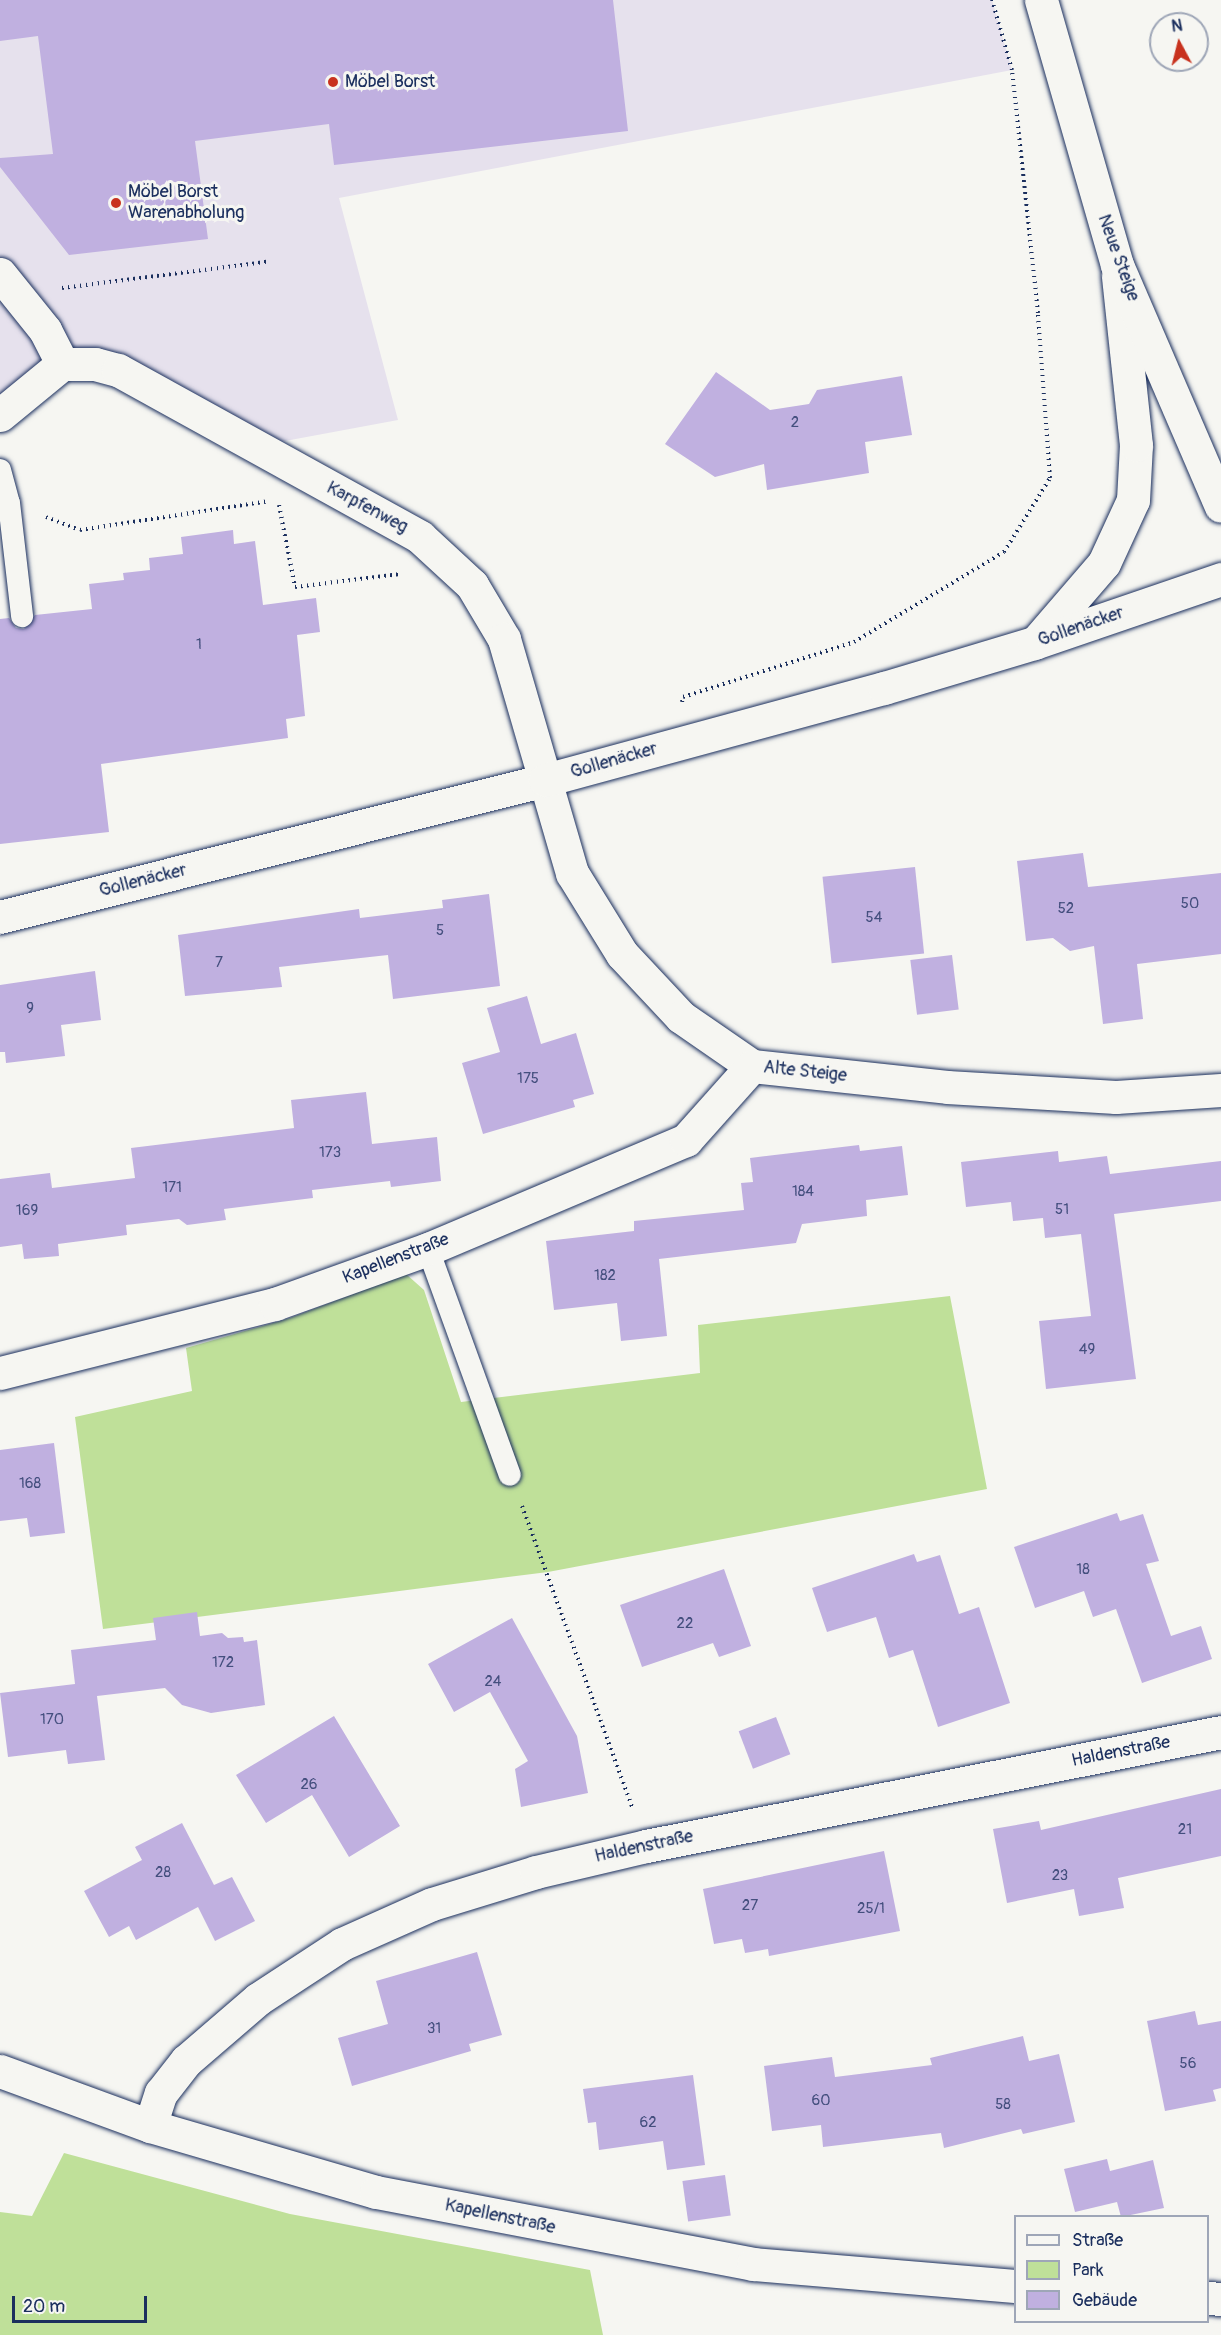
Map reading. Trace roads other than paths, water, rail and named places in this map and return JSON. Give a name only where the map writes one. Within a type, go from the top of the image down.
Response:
[{"type":"street","name":"Neue Steige","points":[[1041,0],[1117,265],[1221,506]]},
{"type":"street","points":[[1034,643],[1104,563],[1133,500],[1136,445],[1117,265]]},
{"type":"street","points":[[0,415],[62,364],[45,330],[8,284]]},
{"type":"street","name":"Karpfenweg","points":[[62,364],[94,363],[118,370],[420,537],[472,585],[504,639],[545,780]]},
{"type":"street","name":"Gollenäcker","points":[[0,917],[545,780],[1034,643],[1221,579]]},
{"type":"street","name":"Alte Steige","points":[[545,780],[573,873],[622,954],[681,1017],[752,1066],[925,1085],[1116,1097],[1221,1090]]},
{"type":"street","name":"Kapellenstraße","points":[[0,1373],[275,1304],[428,1249],[686,1140],[752,1066]]},
{"type":"street","name":"Haldenstraße","points":[[150,2126],[161,2093],[186,2061],[258,1999],[342,1944],[432,1904],[536,1872],[646,1846],[1221,1732]]},
{"type":"street","name":"Kapellenstraße","points":[[0,2071],[150,2126],[376,2192],[585,2235],[753,2264],[1014,2286]]},
{"type":"lane","points":[[0,470],[9,503],[22,616]]},
{"type":"lane","points":[[428,1249],[510,1475]]},
{"type":"place","name":"Möbel Borst","points":[[333,82]]},
{"type":"place","name":"Möbel Borst Warenabholung","points":[[116,203]]}]
